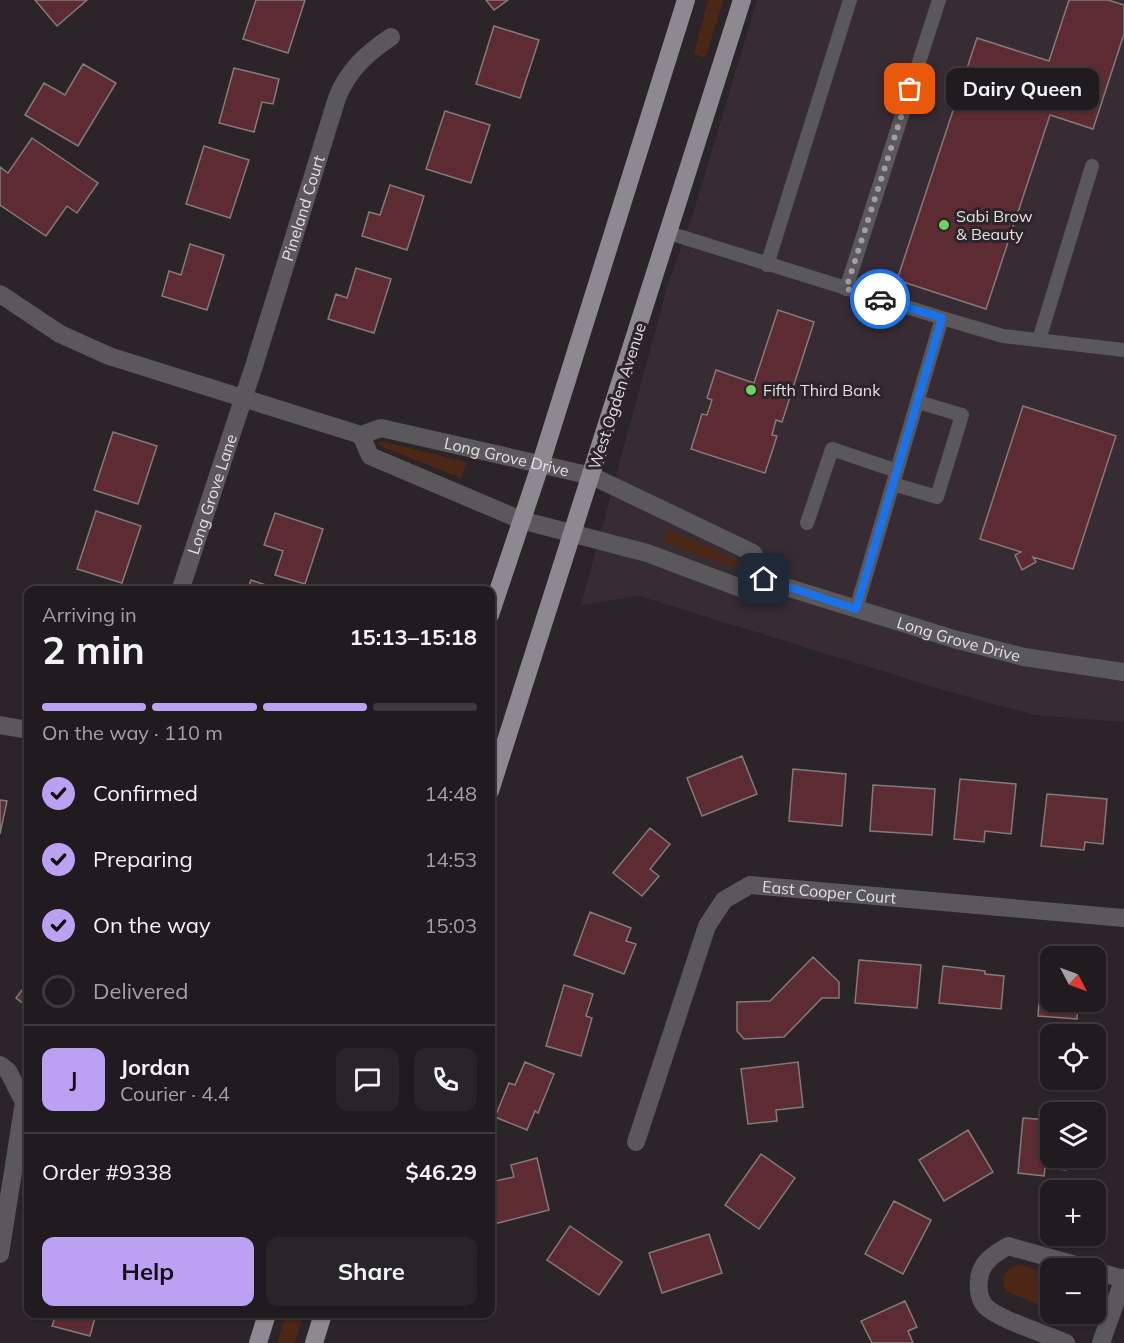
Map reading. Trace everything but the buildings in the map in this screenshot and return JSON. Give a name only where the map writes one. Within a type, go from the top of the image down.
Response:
[{"type":"main road","points":[[495,600],[541,464],[686,0]]},
{"type":"main road","name":"West Ogden Avenue","points":[[495,777],[742,0]]},
{"type":"main road","points":[[258,1343],[266,1318]]},
{"type":"main road","points":[[314,1343],[322,1318]]},
{"type":"street","name":"Pineland Court","points":[[244,397],[337,98],[351,71],[369,52],[391,37]]},
{"type":"street","name":"Long Grove Drive","points":[[0,294],[60,334],[110,357],[361,435],[381,428],[592,476],[753,553],[764,579],[856,609],[1024,657],[1124,672]]},
{"type":"street","name":"Long Grove Lane","points":[[182,586],[244,397]]},
{"type":"street","points":[[361,435],[370,456],[521,520],[647,553],[746,590],[764,579]]},
{"type":"street","points":[[0,725],[24,729]]},
{"type":"street","name":"East Cooper Court","points":[[636,1142],[707,926],[724,900],[750,885],[1124,918]]},
{"type":"street","points":[[0,1065],[8,1071],[24,1102],[0,1254]]},
{"type":"street","points":[[1051,1258],[1008,1246],[985,1263],[979,1274],[978,1290],[984,1305],[996,1313],[1066,1343]]},
{"type":"street","points":[[1101,1343],[1124,1278],[1106,1273]]},
{"type":"lane","points":[[767,265],[850,0]]},
{"type":"lane","points":[[846,289],[939,0]]},
{"type":"lane","points":[[1039,340],[1092,166]]},
{"type":"lane","points":[[669,233],[1003,336],[1124,350]]},
{"type":"lane","points":[[856,609],[942,318]]},
{"type":"lane","points":[[807,523],[832,449],[937,497],[962,415],[918,402]]},
{"type":"shaded area","points":[[708,0],[724,0],[705,58],[694,54]]},
{"type":"shaded area","points":[[757,0],[1124,0],[1124,722],[1035,715],[950,692],[639,596],[581,605],[666,291],[698,198]]},
{"type":"shaded area","points":[[381,441],[467,462],[461,478],[382,447],[377,443]]},
{"type":"shaded area","points":[[670,529],[748,566],[752,571],[748,573],[663,542]]},
{"type":"shaded area","points":[[1022,1265],[1040,1271],[1040,1306],[1006,1291],[1005,1273]]},
{"type":"shaded area","points":[[285,1318],[303,1318],[295,1343],[277,1343]]},
{"type":"way so far","points":[[880,299],[846,289],[910,89]]},
{"type":"place","name":"Dairy Queen","points":[[910,89]]},
{"type":"place","name":"Sabi Brow & Beauty","points":[[944,225]]},
{"type":"place","name":"Fifth Third Bank","points":[[751,390]]},
{"type":"route","points":[[764,579],[856,609],[942,318],[880,299]]}]
